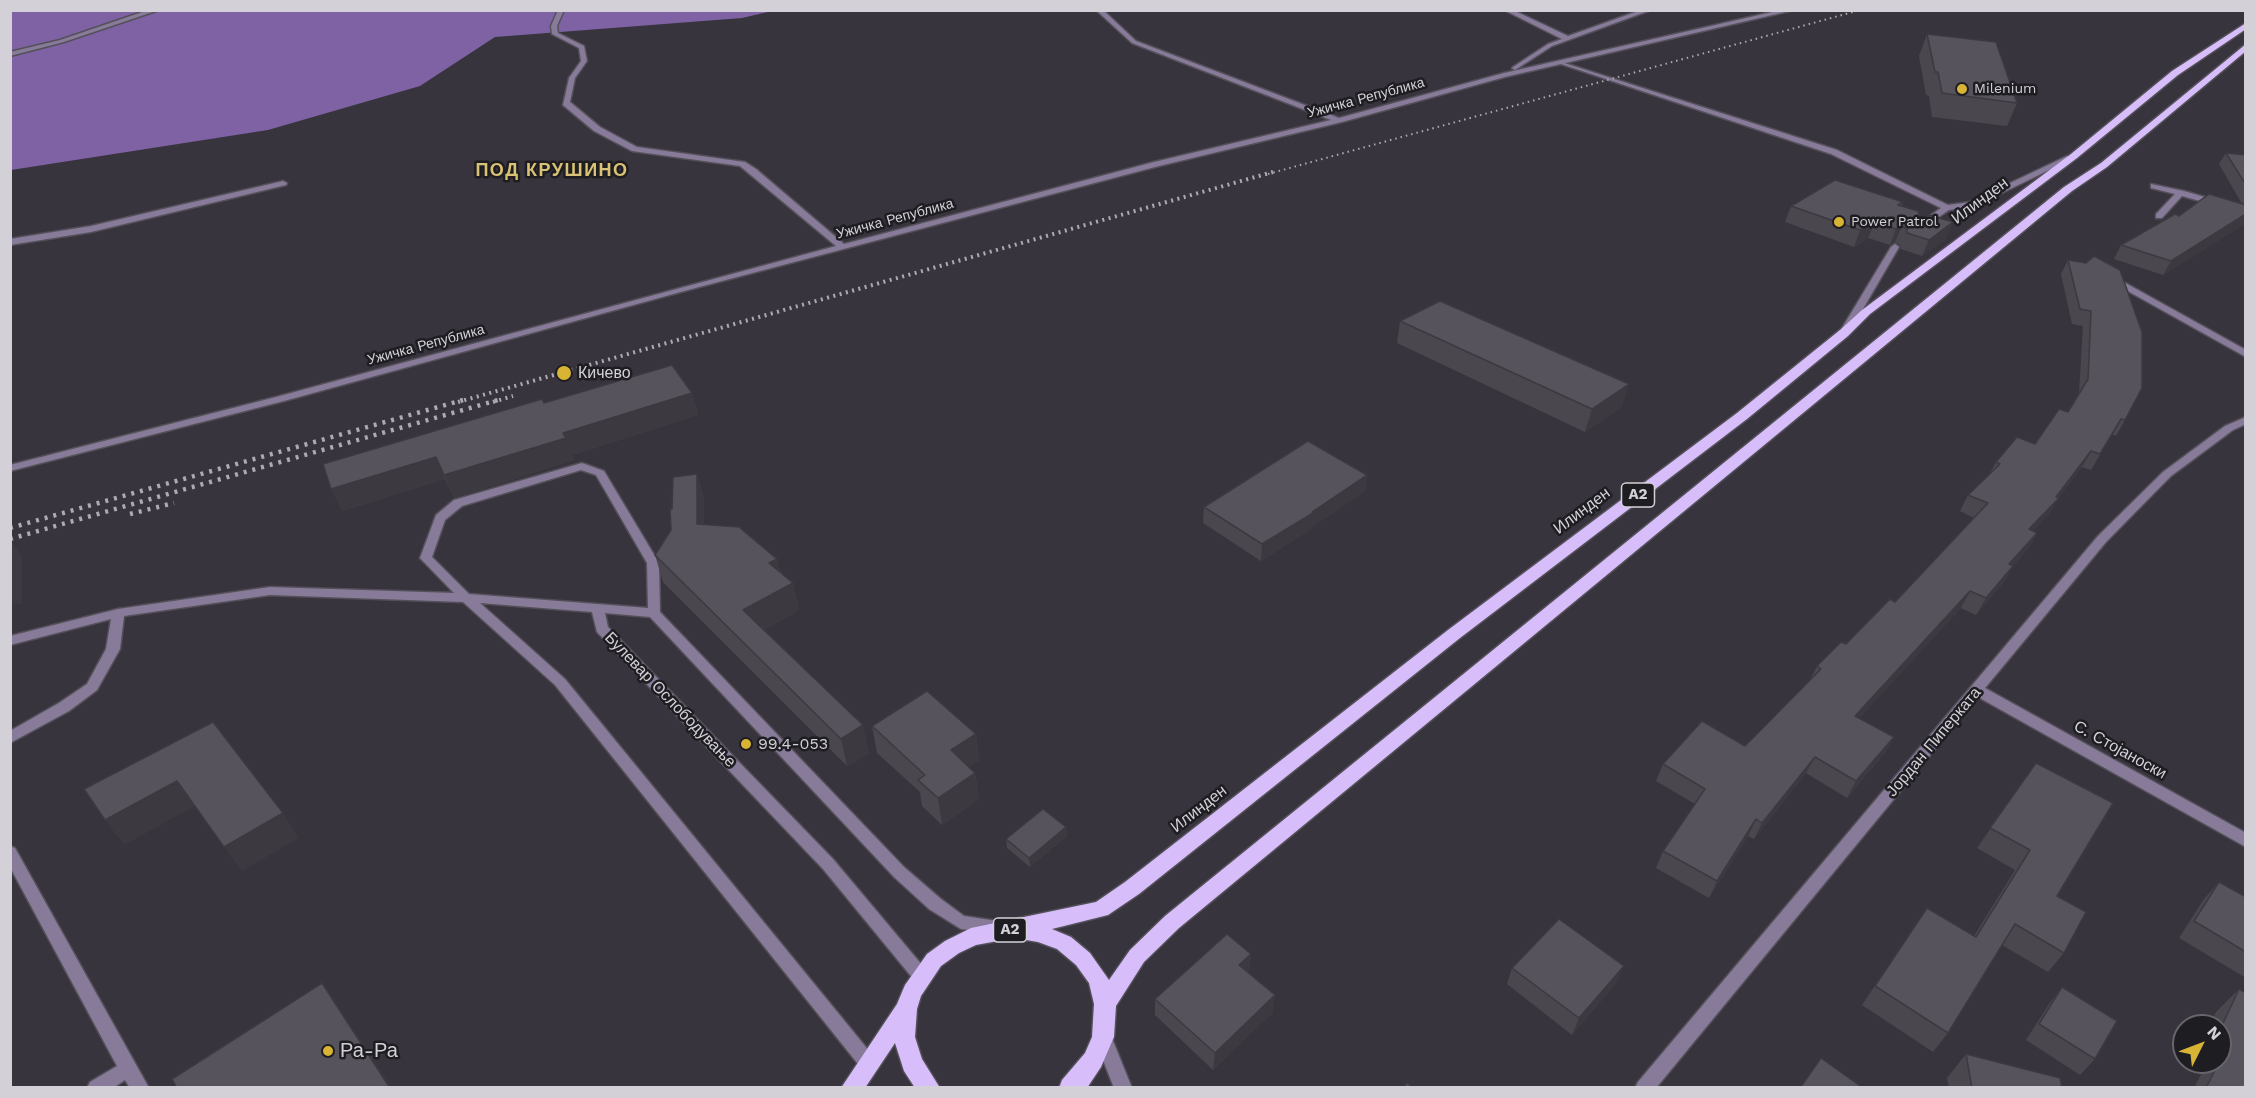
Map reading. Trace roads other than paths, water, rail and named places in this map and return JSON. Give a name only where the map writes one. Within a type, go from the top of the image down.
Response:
[{"type":"main road","name":"Илинден","points":[[929,1088],[912,1064],[904,1036],[906,1009],[912,992],[934,960],[971,937],[1101,909],[1132,888],[1454,634],[1742,416],[1844,333],[1866,312],[2074,156],[2175,73],[2246,25]]},
{"type":"main road","name":"A2","points":[[1105,1004],[1137,956],[1172,922],[2068,189],[2104,165],[2243,49]]},
{"type":"main road","name":"Илинден","points":[[1014,929],[1040,933],[1064,943],[1083,959],[1098,980],[1105,1004],[1103,1037],[1093,1060],[1078,1082],[1070,1088]]},
{"type":"main road","name":"Илинден","points":[[852,1088],[906,1009]]},
{"type":"street","points":[[10,54],[63,41],[156,10]]},
{"type":"street","points":[[561,10],[554,26],[555,34],[582,47],[584,61],[573,78],[566,103],[581,116],[597,129],[635,149],[742,164],[843,247]]},
{"type":"street","points":[[1099,10],[1134,42],[1339,120]]},
{"type":"street","points":[[1507,10],[1568,39]]},
{"type":"street","points":[[1617,10],[1632,17]]},
{"type":"street","points":[[1504,75],[1550,45],[1648,10]]},
{"type":"street","name":"Ужичка Република","points":[[10,468],[280,399],[685,288],[1157,164],[1339,120],[1504,75],[1791,10]]},
{"type":"street","points":[[1560,62],[1834,152],[1947,208]]},
{"type":"street","points":[[1917,229],[1947,208],[1972,204],[2074,156]]},
{"type":"street","points":[[10,242],[91,229],[283,183]]},
{"type":"street","points":[[2154,186],[2246,212]]},
{"type":"street","points":[[2159,216],[2181,193]]},
{"type":"street","points":[[1844,333],[1895,247]]},
{"type":"street","points":[[2099,271],[2246,354]]},
{"type":"street","name":"Јордан Пиперката","points":[[1644,1088],[2042,610],[2118,523],[2167,474],[2229,428],[2246,420]]},
{"type":"street","points":[[868,1063],[560,682],[466,598],[426,558],[440,518],[458,503],[582,466],[600,473],[653,563],[654,613],[899,872],[935,904],[961,922],[1014,929]]},
{"type":"street","points":[[10,641],[118,613],[270,591],[466,598],[654,613]]},
{"type":"street","name":"Булевар Ослободување","points":[[598,609],[602,629],[828,864],[921,976]]},
{"type":"street","points":[[10,738],[64,707],[92,687],[113,650],[118,613]]},
{"type":"street","name":"С. Стојаноски","points":[[1977,690],[2246,841]]},
{"type":"street","points":[[10,852],[140,1088]]},
{"type":"street","points":[[1103,1037],[1123,1088]]},
{"type":"street","points":[[96,1088],[128,1069]]},
{"type":"railway","points":[[1268,174],[1860,10]]},
{"type":"railway","points":[[458,402],[1273,172]]},
{"type":"railway","points":[[493,402],[513,396]]},
{"type":"railway","points":[[10,528],[463,400]]},
{"type":"railway","points":[[10,539],[498,400]]},
{"type":"railway","points":[[130,514],[174,503]]},
{"type":"place","name":"Milenium","points":[[1962,89]]},
{"type":"place","name":"Power Patrol","points":[[1839,222]]},
{"type":"place","name":"Кичево","points":[[564,373]]},
{"type":"place","name":"99.4-053","points":[[746,744]]},
{"type":"place","name":"Ра-Ра","points":[[328,1051]]},
{"type":"district","name":"ПОД КРУШИНО","points":[[552,171]]}]
